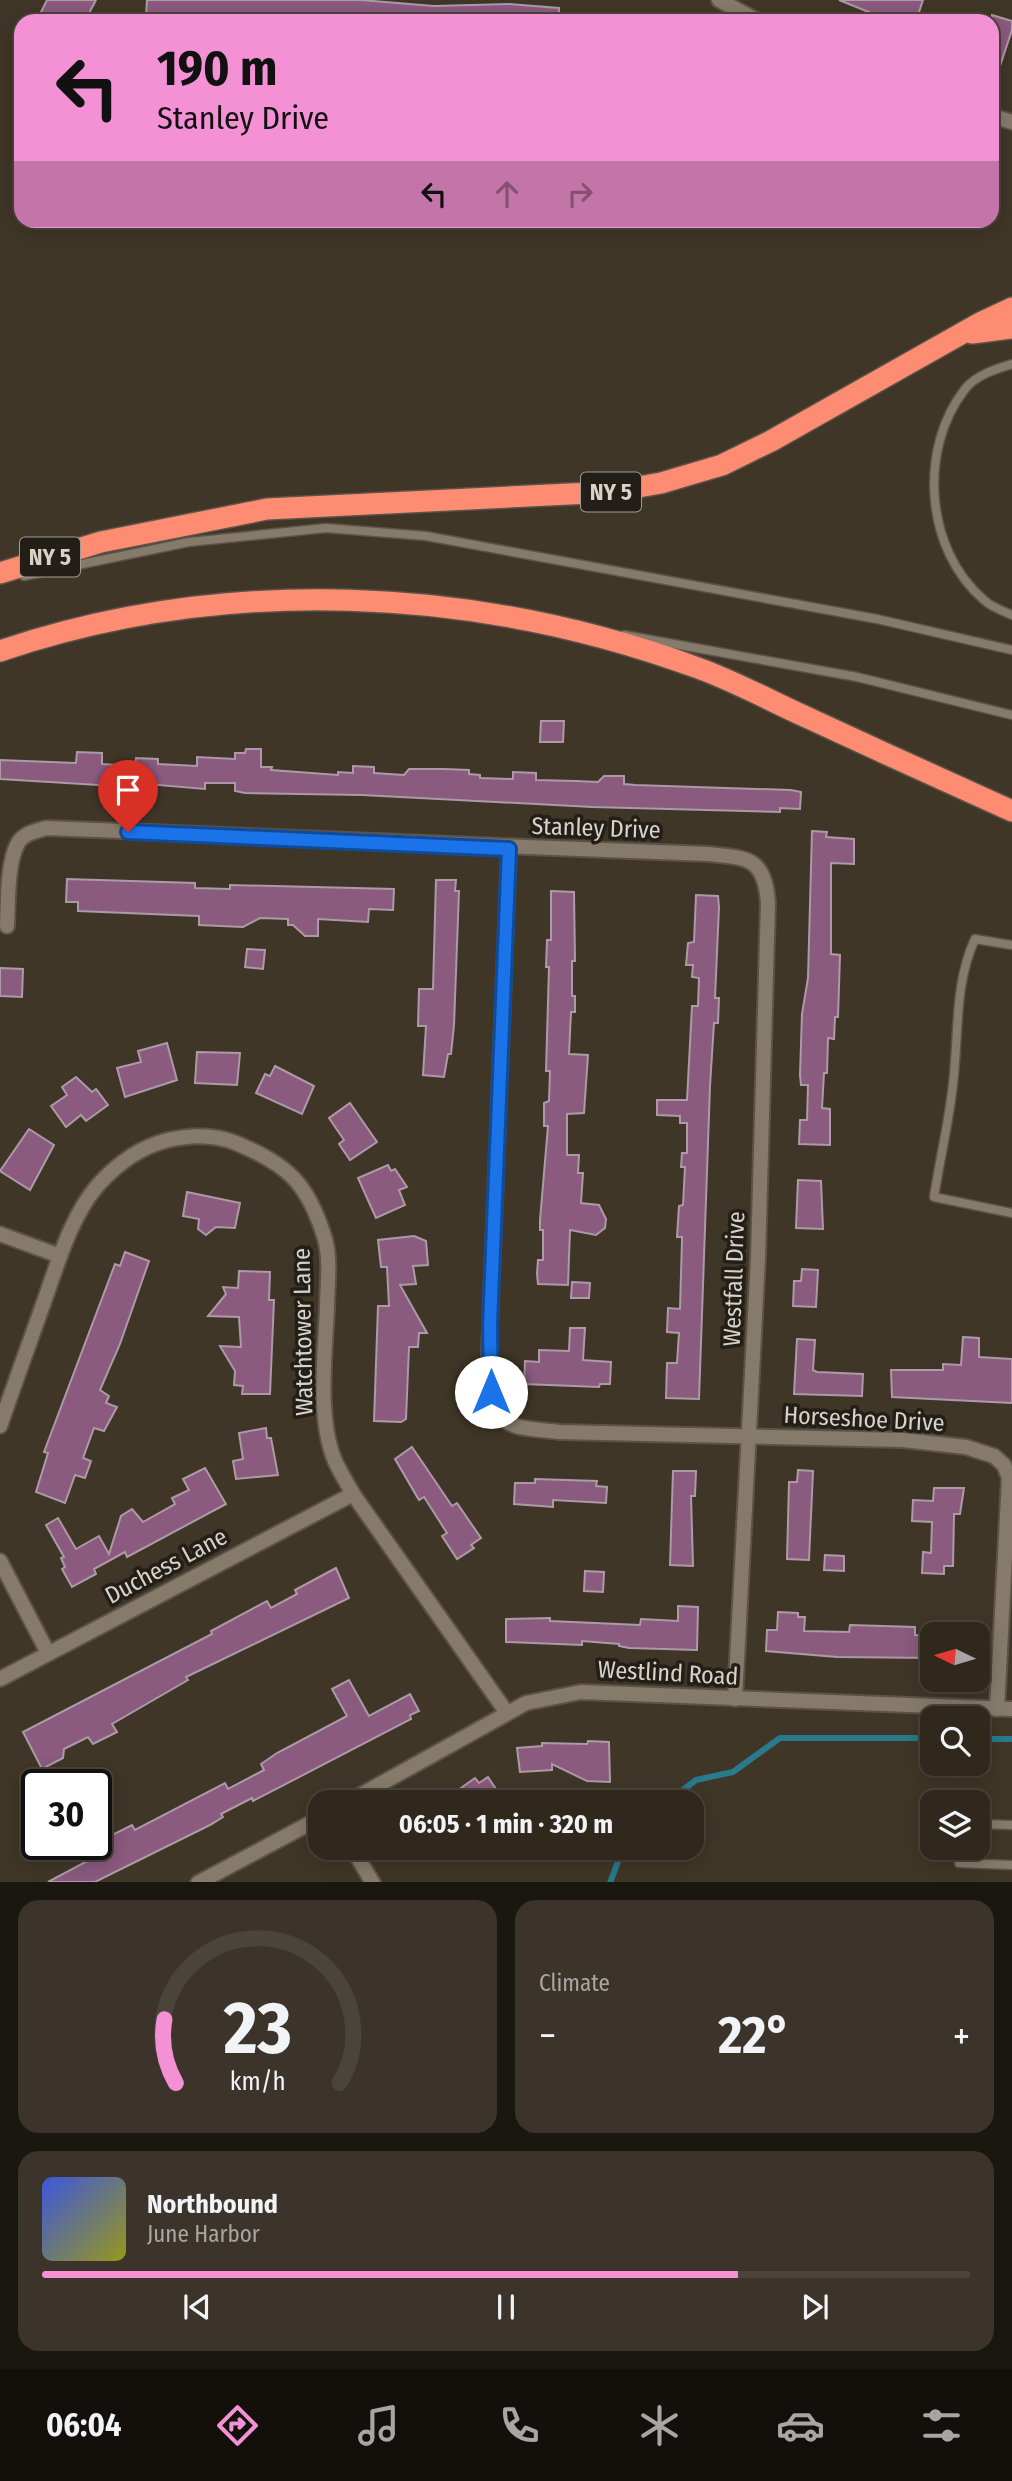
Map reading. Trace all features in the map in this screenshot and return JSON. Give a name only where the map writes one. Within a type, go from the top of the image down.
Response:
[{"type":"highway","name":"NY 5","points":[[0,573],[101,542],[267,509],[610,492],[661,483],[722,465],[771,441],[960,335],[1012,309]]},
{"type":"highway","points":[[960,335],[1012,328]]},
{"type":"highway","points":[[0,652],[54,633],[185,606],[289,600],[389,601],[495,613],[598,636],[699,668],[1012,811]]},
{"type":"street","points":[[719,0],[745,14]]},
{"type":"street","name":"Stanley Drive","points":[[7,926],[9,883],[17,843],[29,833],[46,828],[509,849],[708,855],[745,858],[755,864]]},
{"type":"street","name":"Horseshoe Drive","points":[[509,849],[490,1325],[491,1392],[499,1415],[514,1426],[560,1432],[903,1440],[966,1447],[994,1456],[1004,1465],[1010,1478],[1004,1709]]},
{"type":"street","name":"Westfall Drive","points":[[735,1699],[750,1437],[768,902],[766,881],[755,864]]},
{"type":"street","name":"Watchtower Lane","points":[[0,1426],[60,1256],[96,1187],[123,1160],[155,1144],[196,1135],[230,1141],[272,1158],[294,1176],[308,1198],[325,1240],[328,1262],[325,1382],[328,1429],[334,1459],[353,1493],[507,1713]]},
{"type":"street","points":[[0,1234],[60,1256]]},
{"type":"street","name":"Duchess Lane","points":[[0,1679],[353,1493]]},
{"type":"street","points":[[0,1561],[48,1653]]},
{"type":"street","name":"Westlind Road","points":[[369,1790],[507,1713],[548,1697],[581,1692],[1004,1709]]},
{"type":"street","points":[[198,1882],[308,1824]]},
{"type":"street","points":[[359,1860],[373,1882]]},
{"type":"lane","points":[[1012,364],[993,370],[966,387],[938,446],[933,482],[937,515],[949,551],[965,579],[985,601],[1012,615]]},
{"type":"lane","points":[[0,580],[189,542],[326,528],[426,536],[877,620],[1012,650]]},
{"type":"lane","points":[[495,613],[857,677],[1012,715]]},
{"type":"lane","points":[[1012,945],[975,939],[967,957],[961,985],[953,1085],[934,1197],[1012,1213]]},
{"type":"lane","points":[[990,1824],[1012,1825]]},
{"type":"lane","points":[[959,1860],[959,1863],[1012,1865]]},
{"type":"building","points":[[47,0],[96,0],[89,14],[40,14]]},
{"type":"building","points":[[147,0],[361,0],[434,6],[509,4],[559,8],[559,14],[146,14]]},
{"type":"building","points":[[839,0],[923,0],[918,14],[874,14]]},
{"type":"building","points":[[999,17],[1012,21],[1012,30],[999,69]]},
{"type":"building","points":[[541,721],[564,721],[563,742],[540,742]]},
{"type":"building","points":[[246,749],[261,749],[261,767],[272,767],[271,770],[338,775],[338,772],[353,773],[353,766],[374,767],[374,773],[404,775],[409,769],[444,769],[469,770],[469,774],[480,775],[480,778],[513,779],[513,772],[536,773],[536,780],[598,782],[604,776],[624,776],[624,784],[635,785],[791,790],[801,792],[800,809],[780,808],[780,812],[592,807],[362,795],[245,793],[235,791],[235,783],[205,783],[205,789],[147,784],[147,788],[0,779],[0,760],[76,763],[77,752],[102,753],[102,764],[135,766],[136,758],[158,759],[158,764],[197,766],[197,757],[235,759],[235,753],[245,753]]},
{"type":"building","points":[[812,831],[827,832],[826,837],[854,839],[854,864],[831,863],[831,954],[840,955],[838,1017],[835,1017],[834,1039],[828,1038],[822,1108],[830,1109],[830,1145],[799,1144],[800,1120],[807,1120],[808,1085],[801,1085],[800,1075],[802,1014],[808,978]]},
{"type":"building","points":[[67,879],[195,883],[195,888],[230,889],[230,885],[394,889],[393,910],[369,909],[368,922],[318,919],[318,936],[305,936],[293,925],[288,925],[288,919],[260,918],[243,927],[199,925],[199,916],[78,911],[78,902],[66,902]]},
{"type":"building","points":[[436,880],[456,880],[455,891],[459,891],[454,1025],[451,1054],[448,1054],[444,1077],[423,1075],[426,1026],[418,1026],[419,989],[433,989]]},
{"type":"building","points":[[551,891],[574,892],[575,961],[572,961],[572,996],[575,996],[575,1012],[571,1012],[569,1054],[588,1055],[584,1113],[567,1114],[567,1155],[579,1155],[578,1173],[583,1173],[581,1203],[599,1205],[606,1219],[605,1228],[596,1235],[570,1230],[568,1285],[538,1284],[537,1274],[538,1260],[543,1260],[543,1230],[540,1230],[540,1220],[548,1126],[544,1126],[544,1103],[549,1101],[550,1071],[546,1071],[549,967],[546,967],[547,940],[551,940]]},
{"type":"building","points":[[696,895],[718,896],[719,907],[715,998],[719,998],[718,1023],[714,1023],[710,1086],[699,1399],[666,1398],[667,1363],[677,1363],[679,1333],[667,1332],[668,1308],[680,1309],[682,1237],[677,1237],[679,1206],[683,1205],[685,1167],[681,1167],[682,1153],[687,1153],[687,1123],[680,1123],[680,1116],[657,1115],[657,1100],[687,1100],[692,1006],[698,1006],[699,978],[692,977],[693,965],[686,965],[688,943],[694,942]]},
{"type":"building","points":[[247,949],[265,950],[263,969],[245,967]]},
{"type":"building","points":[[0,968],[23,969],[22,997],[0,996]]},
{"type":"building","points":[[167,1043],[177,1080],[125,1097],[117,1068],[141,1062],[138,1051]]},
{"type":"building","points":[[197,1052],[240,1053],[237,1085],[195,1083]]},
{"type":"building","points":[[275,1066],[314,1086],[302,1114],[256,1093],[265,1074],[270,1076]]},
{"type":"building","points":[[76,1077],[92,1092],[96,1089],[108,1105],[86,1121],[81,1115],[66,1127],[51,1106],[67,1095],[62,1087]]},
{"type":"building","points":[[350,1103],[377,1142],[350,1160],[339,1144],[344,1140],[329,1118]]},
{"type":"building","points":[[29,1129],[54,1145],[30,1190],[0,1171]]},
{"type":"building","points":[[388,1165],[391,1171],[395,1169],[407,1187],[399,1190],[405,1205],[376,1218],[358,1178]]},
{"type":"building","points":[[798,1180],[821,1181],[823,1229],[796,1228]]},
{"type":"building","points":[[187,1192],[240,1203],[235,1228],[216,1227],[206,1235],[198,1229],[199,1219],[183,1216]]},
{"type":"building","points":[[414,1236],[426,1241],[428,1265],[413,1266],[416,1284],[400,1285],[427,1333],[419,1333],[418,1347],[409,1347],[406,1419],[401,1422],[374,1421],[378,1306],[389,1306],[387,1267],[381,1267],[378,1240]]},
{"type":"building","points":[[125,1252],[149,1261],[120,1344],[100,1390],[109,1396],[106,1403],[117,1407],[104,1431],[94,1428],[83,1458],[91,1461],[85,1478],[75,1475],[65,1503],[36,1492],[48,1453],[44,1452],[115,1264],[120,1266]]},
{"type":"building","points":[[802,1269],[818,1270],[816,1307],[793,1306],[794,1281],[801,1281]]},
{"type":"building","points":[[239,1271],[270,1272],[269,1300],[274,1300],[270,1394],[242,1394],[243,1386],[234,1385],[235,1371],[220,1346],[241,1347],[239,1317],[208,1316],[226,1294],[223,1287],[238,1288]]},
{"type":"building","points":[[572,1282],[590,1283],[589,1298],[571,1298]]},
{"type":"building","points":[[570,1328],[585,1328],[583,1360],[611,1362],[610,1384],[600,1384],[599,1387],[524,1384],[525,1361],[539,1362],[539,1350],[569,1351]]},
{"type":"building","points":[[963,1337],[979,1338],[979,1357],[1012,1359],[1012,1403],[892,1397],[891,1370],[943,1370],[943,1364],[961,1365]]},
{"type":"building","points":[[797,1339],[815,1340],[813,1370],[863,1374],[862,1396],[794,1394]]},
{"type":"building","points":[[266,1428],[267,1438],[271,1438],[278,1475],[236,1479],[233,1461],[243,1459],[239,1433]]},
{"type":"building","points":[[412,1447],[452,1506],[457,1503],[481,1538],[471,1545],[474,1548],[457,1559],[442,1536],[447,1533],[424,1497],[419,1500],[395,1459]]},
{"type":"building","points":[[205,1468],[226,1504],[127,1557],[125,1552],[94,1569],[96,1574],[72,1587],[62,1569],[65,1567],[61,1558],[64,1557],[46,1525],[58,1518],[76,1549],[99,1536],[109,1554],[121,1516],[132,1509],[143,1522],[175,1504],[172,1498],[189,1490],[183,1479]]},
{"type":"building","points":[[798,1470],[813,1471],[809,1560],[787,1559],[789,1482],[797,1482]]},
{"type":"building","points":[[673,1471],[696,1471],[695,1496],[691,1496],[693,1566],[670,1565]]},
{"type":"building","points":[[535,1479],[597,1481],[596,1486],[607,1487],[606,1503],[553,1500],[553,1507],[514,1504],[515,1483],[535,1483]]},
{"type":"building","points":[[934,1488],[964,1488],[960,1514],[954,1514],[953,1566],[944,1566],[944,1574],[922,1573],[923,1552],[931,1553],[932,1522],[912,1521],[913,1500],[933,1501]]},
{"type":"building","points":[[825,1555],[844,1556],[844,1571],[824,1570]]},
{"type":"building","points":[[336,1568],[349,1598],[186,1677],[188,1680],[112,1724],[117,1732],[93,1744],[88,1737],[64,1749],[63,1758],[42,1769],[23,1732],[212,1634],[211,1631],[267,1601],[271,1608],[297,1594],[295,1590]]},
{"type":"building","points":[[585,1571],[604,1572],[603,1592],[584,1591]]},
{"type":"building","points":[[678,1606],[698,1607],[697,1650],[629,1648],[619,1644],[582,1641],[582,1645],[506,1642],[506,1619],[550,1618],[550,1621],[640,1625],[641,1619],[678,1621]]},
{"type":"building","points":[[778,1612],[798,1613],[798,1617],[805,1617],[804,1631],[849,1632],[850,1625],[915,1627],[915,1635],[920,1635],[920,1658],[837,1657],[766,1651],[767,1630],[777,1630]]},
{"type":"building","points":[[349,1680],[369,1716],[410,1694],[419,1711],[410,1715],[411,1719],[253,1801],[252,1798],[221,1814],[223,1817],[210,1825],[95,1882],[48,1882],[89,1860],[112,1860],[112,1835],[132,1825],[135,1830],[225,1783],[228,1789],[264,1770],[261,1764],[277,1753],[347,1716],[332,1689]]},
{"type":"building","points":[[588,1741],[609,1742],[610,1782],[587,1781],[552,1764],[552,1770],[520,1772],[517,1748],[542,1746],[542,1743],[587,1744]]},
{"type":"building","points":[[488,1777],[497,1790],[458,1790],[475,1778],[479,1783]]},
{"type":"waterway","points":[[683,1790],[696,1780],[733,1772],[780,1738],[920,1738]]},
{"type":"waterway","points":[[990,1739],[1012,1739]]},
{"type":"waterway","points":[[610,1882],[619,1860]]},
{"type":"route","points":[[128,832],[509,849],[490,1325],[491,1392]]}]
